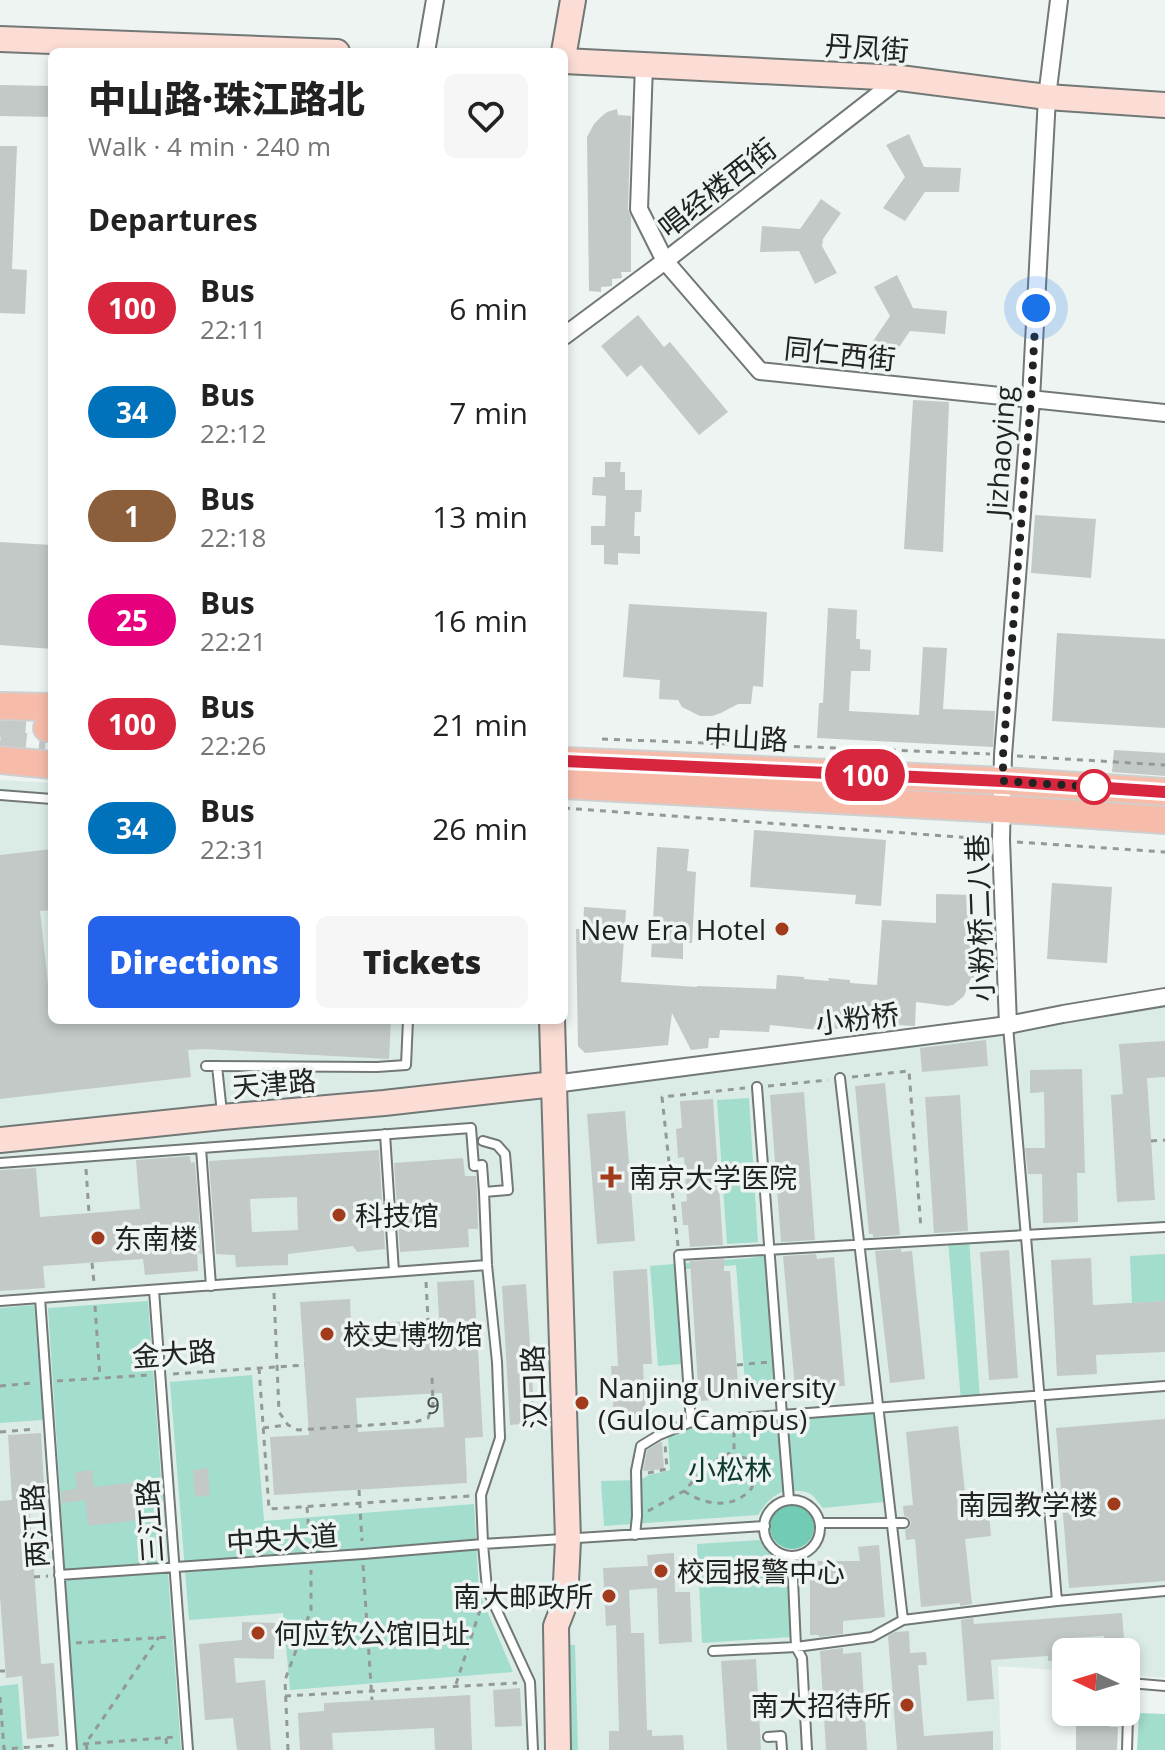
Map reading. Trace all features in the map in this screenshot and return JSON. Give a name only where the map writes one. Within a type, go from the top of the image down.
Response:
[{"type":"main road","points":[[0,760],[48,738]]},
{"type":"main road","points":[[1003,781],[1165,792]]},
{"type":"main road","points":[[568,785],[1165,820]]},
{"type":"street","points":[[427,48],[435,0]]},
{"type":"street","points":[[565,48],[573,0]]},
{"type":"street","name":"Jizhaoying","points":[[1011,809],[1003,781],[1003,755],[1031,399],[1047,97],[1059,0]]},
{"type":"street","points":[[0,39],[233,48]]},
{"type":"street","name":"丹凤街","points":[[568,61],[900,78],[1047,97],[1165,105]]},
{"type":"street","name":"同仁西街","points":[[644,65],[639,209],[665,261],[760,371],[1165,413]]},
{"type":"street","name":"唱经楼西街","points":[[568,333],[900,78]]},
{"type":"street","name":"小粉桥二八巷","points":[[1008,1025],[1001,840],[1011,809]]},
{"type":"street","name":"小粉桥","points":[[554,1084],[1008,1025],[1165,997]]},
{"type":"street","name":"汉口路","points":[[552,1024],[568,1540],[565,1603],[556,1626],[558,1750]]},
{"type":"street","name":"天津路","points":[[0,1140],[554,1084]]},
{"type":"lane","points":[[0,706],[48,736]]},
{"type":"lane","points":[[568,761],[1003,781]]},
{"type":"lane","points":[[0,795],[48,799]]},
{"type":"lane","points":[[206,1066],[406,1065],[408,1024]]},
{"type":"lane","points":[[1008,1025],[1057,1601]]},
{"type":"lane","points":[[217,1066],[222,1117]]},
{"type":"lane","points":[[840,1078],[903,1620]]},
{"type":"lane","points":[[757,1087],[789,1500]]},
{"type":"lane","points":[[0,1163],[471,1128],[474,1166],[482,1165],[500,1438],[481,1495],[487,1589],[530,1682],[533,1750]]},
{"type":"lane","points":[[385,1134],[394,1272]]},
{"type":"lane","points":[[483,1141],[497,1145],[505,1154],[508,1190],[484,1192]]},
{"type":"lane","points":[[201,1148],[211,1286]]},
{"type":"lane","points":[[691,1422],[679,1255],[1165,1227]]},
{"type":"lane","points":[[0,1301],[487,1265]]},
{"type":"lane","name":"三江路","points":[[154,1290],[188,1750]]},
{"type":"lane","name":"两江路","points":[[40,1298],[72,1750]]},
{"type":"lane","points":[[635,1535],[636,1475],[641,1446],[691,1422],[1165,1386]]},
{"type":"lane","points":[[803,1501],[818,1516],[820,1523],[820,1534],[814,1545],[792,1557],[770,1545],[767,1539],[767,1515],[781,1502],[803,1501]]},
{"type":"lane","points":[[820,1523],[904,1523]]},
{"type":"lane","name":"中央大道","points":[[59,1575],[765,1526]]},
{"type":"lane","points":[[792,1557],[796,1647],[802,1658],[807,1750]]},
{"type":"lane","points":[[713,1651],[796,1647],[872,1637],[903,1620],[1165,1591]]},
{"type":"lane","points":[[1127,1750],[1129,1683],[1165,1686]]},
{"type":"lane","points":[[768,1737],[781,1736],[782,1750]]},
{"type":"path","points":[[602,739],[1003,755],[1165,765]]},
{"type":"path","points":[[568,808],[1165,852]]},
{"type":"path","points":[[679,1255],[662,1097],[909,1071],[921,1241]]},
{"type":"path","points":[[1151,1141],[1165,1140]]},
{"type":"path","points":[[85,1157],[89,1213]]},
{"type":"path","points":[[92,1263],[100,1378]]},
{"type":"path","points":[[426,1269],[429,1338]]},
{"type":"path","points":[[274,1281],[279,1412],[288,1425],[298,1430],[415,1422],[428,1418],[433,1404],[432,1376]]},
{"type":"path","points":[[737,1365],[778,1361]]},
{"type":"path","name":"金大路","points":[[46,1382],[305,1365]]},
{"type":"path","points":[[259,1368],[269,1509],[481,1495]]},
{"type":"path","points":[[0,1386],[35,1383]]},
{"type":"path","points":[[637,1516],[684,1491],[709,1464],[734,1451],[733,1419]]},
{"type":"path","points":[[263,1428],[288,1425]]},
{"type":"path","points":[[0,1432],[37,1429]]},
{"type":"path","points":[[636,1475],[667,1469],[665,1432]]},
{"type":"path","points":[[684,1491],[697,1500],[720,1505],[752,1488],[757,1470],[745,1458],[728,1454]]},
{"type":"path","points":[[359,1490],[372,1700]]},
{"type":"path","points":[[288,1750],[285,1680],[311,1610],[307,1507]]},
{"type":"path","points":[[455,1686],[487,1589]]},
{"type":"path","points":[[64,1644],[180,1636]]},
{"type":"path","points":[[87,1750],[86,1743],[159,1637]]},
{"type":"path","points":[[285,1696],[530,1682]]},
{"type":"path","points":[[166,1738],[167,1750]]},
{"type":"shaded area","points":[[0,780],[48,783],[48,1024],[547,1024],[549,1081],[0,1140]]},
{"type":"shaded area","name":"Nanjing University (Gulou Campus)","points":[[1165,1003],[1165,1678],[1140,1676],[1140,1638],[1052,1638],[1052,1670],[998,1666],[1001,1750],[0,1750],[0,1154],[315,1120],[1008,1033]]},
{"type":"shaded area","points":[[792,1505],[808,1511],[814,1527],[808,1543],[792,1549],[776,1543],[770,1527],[776,1511]]},
{"type":"green space","points":[[749,1098],[758,1242],[727,1244],[717,1100]]},
{"type":"green space","points":[[969,1238],[980,1400],[961,1402],[948,1239]]},
{"type":"green space","points":[[1165,1254],[1165,1301],[1132,1303],[1130,1256]]},
{"type":"green space","points":[[767,1255],[776,1394],[746,1396],[736,1265],[675,1270],[681,1364],[658,1366],[650,1266]]},
{"type":"green space","points":[[148,1301],[181,1750],[77,1750],[48,1308]]},
{"type":"green space","points":[[34,1305],[43,1420],[0,1423],[0,1308]]},
{"type":"green space","points":[[252,1375],[264,1521],[474,1504],[479,1592],[513,1672],[290,1690],[283,1613],[189,1620],[170,1382]]},
{"type":"green space","points":[[873,1411],[884,1502],[823,1508],[811,1494],[793,1491],[787,1418]]},
{"type":"green space","name":"小松林","points":[[779,1417],[785,1491],[769,1500],[758,1515],[604,1526],[601,1481],[640,1480],[670,1470],[668,1437],[691,1424]]},
{"type":"green space","points":[[760,1540],[767,1551],[788,1562],[790,1637],[702,1643],[697,1544]]},
{"type":"green space","points":[[563,1645],[575,1645],[578,1750],[566,1750]]},
{"type":"green space","points":[[18,1684],[23,1750],[0,1750],[0,1686]]},
{"type":"green space","points":[[1140,1713],[1165,1714],[1165,1750],[1137,1750]]},
{"type":"building","points":[[0,85],[48,86],[48,117],[0,116]]},
{"type":"building","points":[[617,109],[618,115],[631,116],[628,209],[631,217],[631,272],[621,272],[622,278],[612,279],[612,286],[601,287],[601,292],[589,291],[587,137],[602,116]]},
{"type":"building","points":[[909,134],[924,167],[961,168],[959,192],[925,192],[905,221],[883,208],[905,177],[886,145]]},
{"type":"building","points":[[0,146],[17,146],[12,269],[27,270],[25,314],[0,313]]},
{"type":"building","points":[[821,199],[841,213],[823,239],[822,246],[837,273],[815,284],[799,251],[760,252],[762,226],[800,229]]},
{"type":"building","points":[[897,275],[913,308],[947,311],[945,334],[910,331],[889,362],[869,347],[890,316],[874,287]]},
{"type":"building","points":[[638,315],[664,347],[670,342],[728,412],[699,435],[641,365],[627,377],[601,346]]},
{"type":"building","points":[[913,400],[949,402],[943,552],[904,549]]},
{"type":"building","points":[[605,462],[621,462],[620,472],[625,472],[625,490],[642,490],[641,512],[635,512],[634,536],[640,536],[640,554],[618,553],[618,565],[604,564],[604,545],[591,545],[591,526],[605,526],[606,496],[592,495],[593,477],[605,477]]},
{"type":"building","points":[[1035,515],[1096,519],[1091,578],[1031,573]]},
{"type":"building","points":[[0,542],[48,545],[48,649],[0,645]]},
{"type":"building","points":[[629,604],[767,612],[763,687],[753,686],[751,704],[738,704],[712,716],[700,716],[682,707],[678,700],[659,699],[660,680],[623,677]]},
{"type":"building","points":[[828,608],[857,610],[856,639],[860,639],[860,649],[871,650],[870,671],[851,671],[849,711],[919,715],[923,647],[947,648],[943,709],[995,711],[993,747],[817,738],[819,703],[823,703]]},
{"type":"building","points":[[1057,633],[1165,639],[1165,728],[1052,721]]},
{"type":"building","points":[[1114,750],[1165,753],[1165,776],[1112,772]]},
{"type":"building","points":[[754,830],[886,840],[881,906],[855,904],[856,895],[750,887]]},
{"type":"building","points":[[657,847],[689,849],[687,871],[696,872],[692,943],[683,943],[683,959],[651,957]]},
{"type":"building","points":[[48,849],[48,910],[40,911],[48,984],[48,1024],[391,1024],[389,1059],[188,1050],[191,1077],[0,1099],[0,855]]},
{"type":"building","points":[[1052,883],[1112,887],[1107,963],[1047,959]]},
{"type":"building","points":[[936,894],[974,895],[974,978],[971,978],[964,996],[953,1005],[916,1002],[915,1026],[856,1023],[855,1026],[838,1025],[838,1029],[819,1030],[770,1025],[769,1032],[720,1030],[719,1038],[709,1038],[708,1048],[691,1050],[672,1013],[668,1045],[585,1053],[578,1046],[576,929],[583,929],[584,907],[626,910],[621,982],[776,989],[777,975],[877,985],[882,920],[936,923]]},
{"type":"building","points":[[986,1040],[988,1066],[922,1072],[920,1048]]},
{"type":"building","points":[[1165,1041],[1165,1077],[1147,1078],[1155,1200],[1117,1202],[1111,1095],[1123,1094],[1119,1044]]},
{"type":"building","points":[[1082,1069],[1085,1173],[1077,1173],[1078,1222],[1043,1223],[1042,1174],[1028,1174],[1025,1148],[1045,1148],[1044,1092],[1030,1093],[1030,1070]]},
{"type":"building","points":[[885,1083],[900,1235],[873,1237],[869,1234],[855,1086]]},
{"type":"building","points":[[804,1092],[815,1240],[781,1242],[770,1095]]},
{"type":"building","points":[[960,1095],[968,1231],[934,1233],[925,1097]]},
{"type":"building","points":[[713,1099],[723,1245],[690,1247],[688,1225],[683,1225],[681,1202],[687,1201],[684,1157],[678,1158],[676,1129],[682,1128],[680,1101]]},
{"type":"building","name":"南京大学医院","points":[[625,1111],[635,1241],[597,1244],[587,1114]]},
{"type":"building","name":"科技馆","points":[[379,1150],[385,1249],[357,1252],[353,1246],[288,1254],[288,1265],[236,1267],[235,1255],[216,1254],[209,1161]],"holes":[[[297,1197],[298,1230],[252,1232],[250,1199]]]},
{"type":"building","name":"东南楼","points":[[190,1156],[191,1163],[195,1162],[202,1254],[197,1253],[198,1271],[145,1275],[143,1259],[43,1266],[45,1288],[0,1291],[0,1170],[36,1168],[40,1217],[140,1209],[136,1160]]},
{"type":"building","points":[[463,1158],[465,1176],[476,1176],[478,1229],[468,1229],[469,1247],[400,1252],[394,1163]]},
{"type":"building","points":[[901,1249],[901,1252],[912,1251],[925,1379],[890,1383],[875,1251]]},
{"type":"building","points":[[1009,1250],[1018,1378],[989,1380],[980,1252]]},
{"type":"building","points":[[816,1254],[817,1259],[834,1257],[845,1386],[795,1388],[783,1256]]},
{"type":"building","points":[[1091,1258],[1093,1305],[1165,1301],[1165,1352],[1096,1355],[1097,1374],[1057,1376],[1051,1260]]},
{"type":"building","points":[[724,1259],[724,1271],[730,1271],[739,1398],[699,1401],[690,1261]]},
{"type":"building","points":[[647,1269],[652,1364],[643,1364],[646,1425],[614,1426],[611,1366],[618,1366],[613,1271]]},
{"type":"building","points":[[474,1280],[483,1437],[465,1438],[467,1483],[274,1495],[270,1437],[309,1435],[300,1302],[350,1299],[351,1325],[439,1319],[437,1282]],"holes":[[[442,1393],[444,1427],[358,1432],[356,1398]]]},
{"type":"building","points":[[526,1284],[535,1423],[510,1425],[502,1286]]},
{"type":"building","name":"南园教学楼","points":[[1165,1419],[1165,1581],[1069,1588],[1056,1428]]},
{"type":"building","name":"南园教学楼","points":[[958,1426],[965,1492],[987,1490],[991,1536],[965,1539],[972,1604],[921,1607],[915,1539],[906,1540],[905,1530],[911,1522],[904,1516],[903,1506],[913,1505],[906,1432]]},
{"type":"building","points":[[41,1433],[45,1502],[29,1503],[41,1664],[54,1663],[59,1736],[27,1739],[22,1676],[6,1678],[0,1596],[0,1501],[12,1500],[8,1435]]},
{"type":"building","points":[[660,1442],[664,1469],[643,1471],[647,1450]]},
{"type":"building","points":[[208,1468],[210,1495],[195,1497],[193,1470]]},
{"type":"building","points":[[92,1470],[94,1487],[138,1482],[138,1520],[88,1526],[85,1500],[62,1503],[61,1491],[77,1489],[75,1472]]},
{"type":"building","points":[[879,1545],[885,1617],[843,1621],[843,1634],[810,1635],[810,1561],[860,1561],[858,1547]]},
{"type":"building","points":[[674,1553],[675,1592],[690,1592],[692,1642],[659,1644],[657,1588],[629,1590],[631,1633],[644,1633],[647,1730],[652,1730],[652,1736],[683,1735],[684,1750],[609,1750],[609,1731],[619,1731],[616,1625],[606,1626],[603,1568],[648,1566],[647,1555]]},
{"type":"building","points":[[1122,1613],[1124,1638],[1052,1638],[1052,1661],[1048,1661],[1048,1656],[991,1660],[994,1699],[967,1701],[961,1620],[973,1618],[974,1624]]},
{"type":"building","points":[[242,1622],[275,1623],[274,1659],[234,1658],[236,1683],[265,1680],[271,1750],[237,1750],[233,1718],[205,1720],[199,1644],[242,1640]]},
{"type":"building","points":[[909,1631],[910,1653],[926,1652],[927,1665],[918,1665],[924,1736],[993,1731],[993,1750],[897,1750],[888,1636]]},
{"type":"building","points":[[843,1648],[843,1654],[861,1652],[867,1750],[826,1750],[820,1651]]},
{"type":"building","points":[[756,1659],[761,1750],[727,1750],[721,1661]]},
{"type":"building","points":[[520,1688],[522,1726],[495,1727],[493,1690]]},
{"type":"building","points":[[470,1695],[472,1750],[435,1750],[434,1728],[332,1733],[333,1750],[300,1750],[298,1713],[324,1711],[324,1703]]},
{"type":"building","points":[[1076,1726],[1118,1727],[1117,1750],[1076,1750]]},
{"type":"tunnel","points":[[0,724],[47,728]]},
{"type":"tunnel","points":[[0,743],[45,748]]},
{"type":"bus line","name":"100","points":[[568,761],[1003,781],[1165,792]]},
{"type":"place","name":"New Era Hotel","points":[[782,929]]},
{"type":"place","name":"南京大学医院","points":[[611,1177]]},
{"type":"place","name":"科技馆","points":[[339,1215]]},
{"type":"place","name":"东南楼","points":[[98,1238]]},
{"type":"place","name":"校史博物馆","points":[[327,1334]]},
{"type":"place","name":"Nanjing University (Gulou Campus)","points":[[582,1403]]},
{"type":"place","name":"南园教学楼","points":[[1114,1504]]},
{"type":"place","name":"校园报警中心","points":[[661,1571]]},
{"type":"place","name":"南大邮政所","points":[[609,1596]]},
{"type":"place","name":"何应钦公馆旧址","points":[[258,1633]]},
{"type":"place","name":"南大招待所","points":[[907,1705]]},
{"type":"route","points":[[1036,308],[1003,781],[1094,787]]}]
